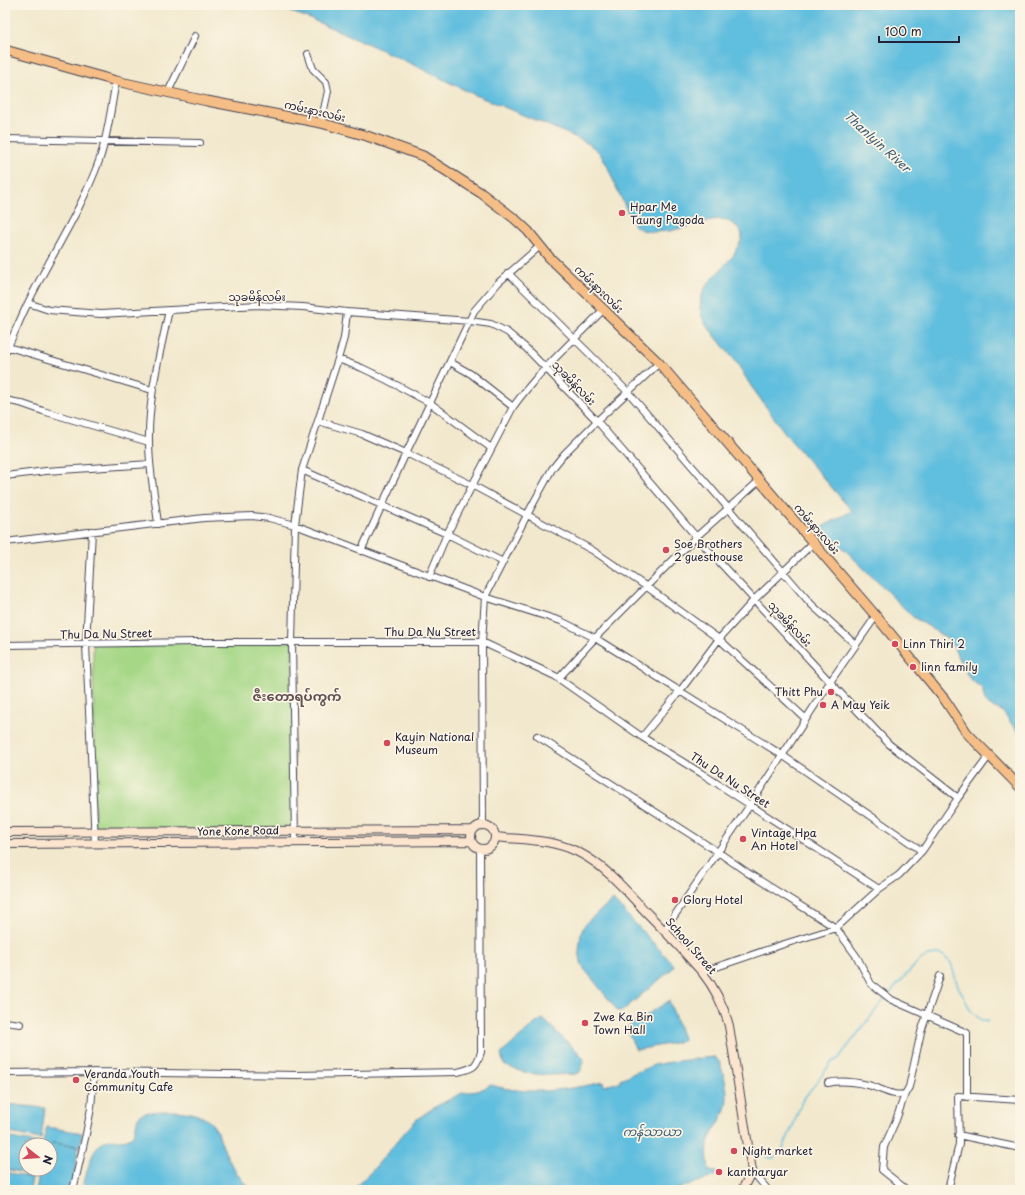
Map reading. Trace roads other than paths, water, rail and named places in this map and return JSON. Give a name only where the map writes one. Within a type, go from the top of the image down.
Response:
[{"type":"main road","name":"ကမ်းနားလမ်း","points":[[5,50],[116,80],[321,123],[367,136],[423,156],[482,193],[524,227],[540,246],[603,310],[659,363],[876,616],[945,700],[967,733],[1020,787]]},
{"type":"street","points":[[168,92],[195,36]]},
{"type":"street","points":[[308,54],[313,69],[326,82],[328,91],[321,123]]},
{"type":"street","points":[[116,80],[104,140],[96,170],[76,213],[28,303],[6,349],[152,390]]},
{"type":"street","points":[[5,139],[200,143]]},
{"type":"street","points":[[361,551],[474,311],[508,273],[540,246]]},
{"type":"street","points":[[508,273],[628,392],[783,573],[812,605],[856,645]]},
{"type":"street","name":"သုခမိန်လမ်း","points":[[28,303],[49,310],[101,314],[258,305],[303,307],[347,312],[470,321],[490,324],[507,332],[526,348],[597,421],[696,536],[889,744],[958,798]]},
{"type":"street","points":[[158,524],[150,464],[149,442],[152,390],[169,310]]},
{"type":"street","points":[[429,577],[447,534],[513,407],[545,368],[603,310]]},
{"type":"street","points":[[295,841],[292,642],[295,525],[302,470],[344,338],[347,312]]},
{"type":"street","points":[[338,359],[380,377],[430,403],[491,448]]},
{"type":"street","points":[[450,362],[470,374],[513,407]]},
{"type":"street","points":[[483,824],[482,642],[485,597],[527,514],[552,469],[564,454],[597,421],[659,363]]},
{"type":"street","points":[[5,400],[20,403],[149,442]]},
{"type":"street","points":[[318,421],[362,434],[406,453],[472,485],[592,550],[647,586],[719,639],[806,719]]},
{"type":"street","points":[[5,476],[46,471],[150,464]]},
{"type":"street","points":[[302,470],[447,534],[503,562]]},
{"type":"street","points":[[559,678],[595,638],[696,536],[760,481]]},
{"type":"street","points":[[5,542],[204,518],[252,516],[268,518],[295,525],[429,577],[485,597],[561,621],[595,638],[782,754],[922,851]]},
{"type":"street","points":[[92,531],[86,644],[95,844]]},
{"type":"street","points":[[642,737],[680,691],[719,639],[754,600],[814,543]]},
{"type":"street","points":[[664,931],[750,805],[830,682],[876,616]]},
{"type":"street","name":"Thu Da Nu Street","points":[[5,645],[482,642],[559,678],[642,737],[701,773],[879,889]]},
{"type":"street","points":[[537,736],[718,852],[748,873],[836,928],[857,957],[871,984],[880,992],[892,1000],[967,1033],[967,1097]]},
{"type":"street","points":[[702,972],[836,928],[879,889],[899,875],[922,851],[988,756]]},
{"type":"street","points":[[483,824],[490,827],[495,837],[489,848],[480,849],[476,848],[470,837],[476,827],[483,824]]},
{"type":"street","points":[[388,841],[389,830]]},
{"type":"street","points":[[5,832],[473,830]]},
{"type":"street","name":"School Street","points":[[495,837],[549,842],[578,852],[601,867],[617,882],[702,972],[722,1004],[729,1026],[752,1168]]},
{"type":"street","name":"Yone Kone Road","points":[[5,844],[471,841]]},
{"type":"street","points":[[5,1073],[94,1072],[297,1075],[458,1072],[472,1068],[478,1061],[481,1052],[480,849]]},
{"type":"street","points":[[906,1190],[882,1170],[884,1147],[909,1087],[921,1032],[940,976]]},
{"type":"street","points":[[5,1022],[20,1024]]},
{"type":"street","points":[[73,1190],[89,1121],[94,1072]]},
{"type":"street","points":[[828,1083],[846,1081],[868,1085],[896,1094],[905,1094]]},
{"type":"street","points":[[948,1190],[959,1144],[958,1096],[1020,1100]]},
{"type":"street","points":[[958,1135],[1020,1148]]},
{"type":"street","points":[[742,1190],[752,1168],[768,1190]]},
{"type":"water","name":"Thanlyin River","points":[[272,5],[1020,5],[1020,735],[1002,711],[992,707],[986,702],[983,689],[970,679],[953,646],[947,639],[913,617],[822,527],[852,511],[788,437],[751,386],[737,363],[707,326],[702,317],[700,308],[701,297],[706,286],[733,256],[741,241],[742,234],[739,228],[727,220],[720,219],[670,231],[653,232],[640,229],[634,225],[607,165],[599,152],[589,144],[473,94],[358,39]]},
{"type":"water","points":[[613,900],[674,965],[672,969],[621,1012],[618,1011],[582,966],[579,951],[581,933],[584,926]]},
{"type":"water","points":[[669,1001],[684,1041],[636,1050],[626,1028]]},
{"type":"water","points":[[543,1019],[582,1056],[584,1060],[580,1072],[576,1074],[557,1075],[540,1074],[522,1072],[504,1065],[501,1054],[536,1023]]},
{"type":"water","name":"ကန်သာယာ","points":[[714,1057],[721,1066],[727,1099],[722,1117],[708,1144],[709,1171],[716,1172],[716,1175],[707,1179],[677,1190],[352,1190],[372,1171],[417,1119],[435,1107],[462,1093],[478,1091],[491,1085],[533,1091],[547,1091],[603,1082],[604,1086],[621,1082],[620,1079],[654,1065]]},
{"type":"water","points":[[5,1104],[45,1108],[41,1137],[31,1137],[5,1132]]},
{"type":"water","points":[[172,1111],[199,1115],[212,1124],[232,1165],[243,1181],[252,1190],[82,1190],[87,1170],[96,1149],[100,1144],[108,1140],[122,1140],[132,1136],[138,1118],[141,1114]]},
{"type":"water","points":[[47,1127],[82,1133],[80,1146],[58,1144],[58,1137],[44,1137]]},
{"type":"water","points":[[5,1137],[18,1139],[18,1172],[5,1169]]},
{"type":"water","points":[[58,1144],[78,1147],[71,1190],[36,1190],[38,1177],[58,1177]]},
{"type":"water","points":[[5,1172],[18,1175],[18,1177],[32,1178],[30,1190],[5,1190]]},
{"type":"waterway","points":[[889,994],[918,962],[925,957],[939,954],[944,956],[951,963],[957,984],[971,1011],[981,1020],[988,1021]]},
{"type":"waterway","points":[[760,1153],[770,1158],[774,1158],[781,1153],[802,1101],[832,1062],[838,1059],[886,997]]},
{"type":"place","name":"Hpar Me Taung Pagoda","points":[[622,213]]},
{"type":"place","name":"Soe Brothers 2 guesthouse","points":[[666,550]]},
{"type":"place","name":"Linn Thiri 2","points":[[895,644]]},
{"type":"place","name":"linn family","points":[[913,667]]},
{"type":"place","name":"Thitt Phu","points":[[831,692]]},
{"type":"place","name":"A May Yeik","points":[[823,705]]},
{"type":"place","name":"Kayin National Museum","points":[[387,743]]},
{"type":"place","name":"Vintage Hpa An Hotel","points":[[743,839]]},
{"type":"place","name":"Glory Hotel","points":[[675,900]]},
{"type":"place","name":"Zwe Ka Bin Town Hall","points":[[585,1023]]},
{"type":"place","name":"Veranda Youth Community Cafe","points":[[76,1080]]},
{"type":"place","name":"Night market","points":[[734,1151]]},
{"type":"place","name":"kantharyar","points":[[719,1172]]},
{"type":"district","name":"ဇီးတောရပ်ကွက်","points":[[297,696]]}]
